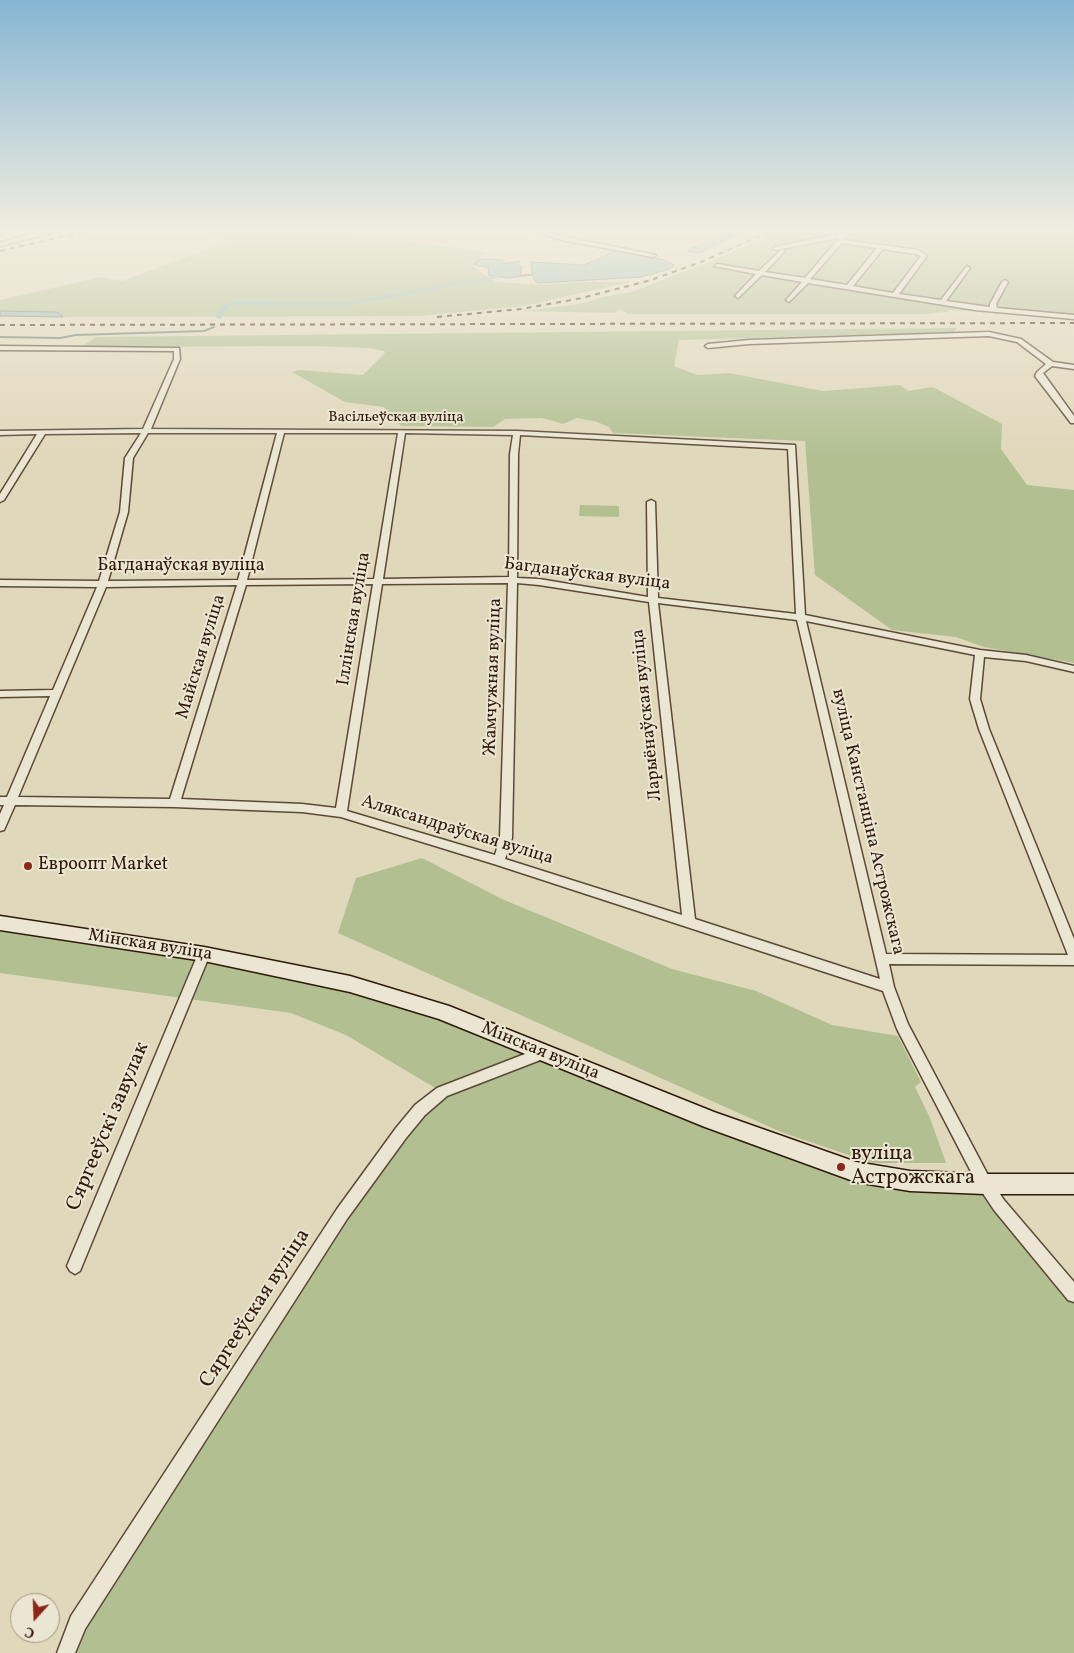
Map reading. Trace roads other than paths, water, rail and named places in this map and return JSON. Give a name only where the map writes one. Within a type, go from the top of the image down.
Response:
[{"type":"main road","name":"Мінская вуліца","points":[[0,923],[204,954],[350,984],[442,1012],[712,1120],[856,1172],[910,1181],[984,1184],[1074,1184]]},
{"type":"street","points":[[957,305],[997,311],[1074,317]]},
{"type":"street","points":[[994,305],[997,311]]},
{"type":"street","points":[[708,346],[749,342],[976,333],[1018,340],[1051,364],[1074,367]]},
{"type":"street","points":[[0,348],[177,349],[177,359],[146,431],[129,458],[124,512],[103,584],[57,693],[6,801],[0,827]]},
{"type":"street","points":[[1051,364],[1045,367],[1039,373],[1039,376],[1074,421]]},
{"type":"street","name":"Васільеўская вуліца","points":[[0,433],[42,433],[75,430],[281,432],[402,430],[517,433],[792,447]]},
{"type":"street","name":"Іллінская вуліца","points":[[341,813],[402,430]]},
{"type":"street","name":"Майская вуліца","points":[[174,803],[242,582],[281,432]]},
{"type":"street","points":[[0,500],[42,433]]},
{"type":"street","name":"Жамчужная вуліца","points":[[499,861],[506,838],[513,580],[514,454],[517,433]]},
{"type":"street","name":"вуліца Канстанціна Астрожскага","points":[[792,447],[801,618],[888,987],[902,1025],[984,1184],[1074,1294]]},
{"type":"street","name":"Ларыёнаўская вуліца","points":[[651,502],[653,600],[689,923]]},
{"type":"street","name":"Багданаўская вуліца","points":[[0,583],[103,584],[513,580],[564,585],[653,600],[822,620],[980,653],[1026,658],[1074,668]]},
{"type":"street","points":[[980,653],[976,699],[984,729],[1074,954]]},
{"type":"street","points":[[0,694],[57,693]]},
{"type":"street","name":"Аляксандраўская вуліца","points":[[6,801],[174,803],[302,808],[341,813],[499,861],[888,987]]},
{"type":"street","name":"Сяргееўскі завулак","points":[[75,1266],[204,954]]},
{"type":"street","points":[[882,959],[1074,960]]},
{"type":"street","name":"Сяргееўская вуліца","points":[[66,1653],[78,1623],[342,1214],[406,1127],[420,1110],[442,1092],[543,1054]]},
{"type":"water","points":[[0,311],[57,312],[63,317],[0,316]]},
{"type":"waterway","points":[[219,318],[225,306],[228,305]]},
{"type":"waterway","points":[[0,337],[60,338],[76,335],[204,331],[214,327]]},
{"type":"railway","points":[[437,317],[542,305]]},
{"type":"railway","points":[[0,325],[1074,323]]},
{"type":"place","name":"Евроопт Market","points":[[28,866]]},
{"type":"place","name":"вуліца Астрожскага","points":[[841,1167]]}]
